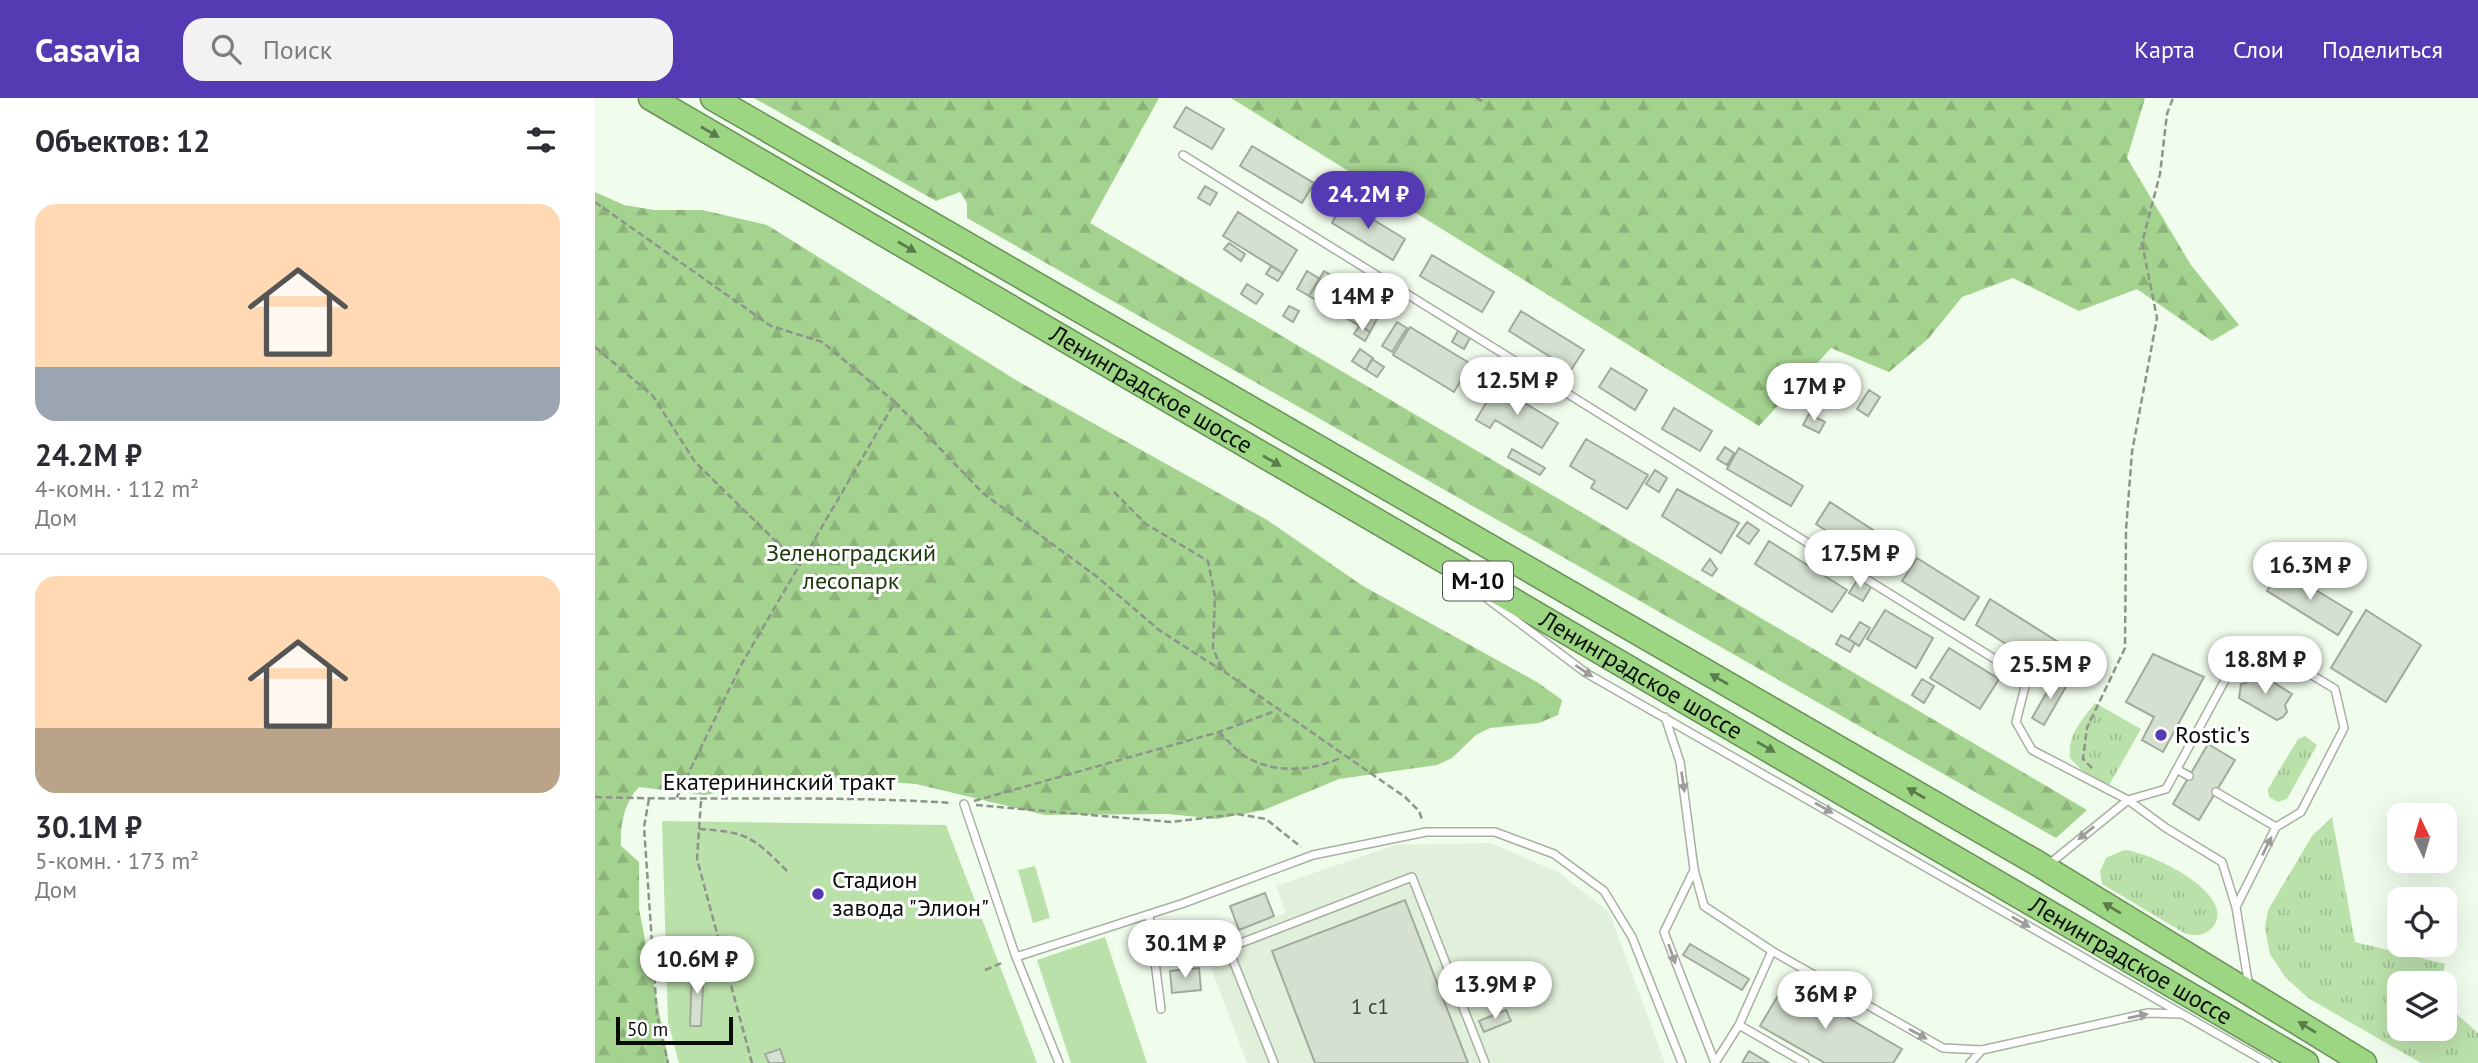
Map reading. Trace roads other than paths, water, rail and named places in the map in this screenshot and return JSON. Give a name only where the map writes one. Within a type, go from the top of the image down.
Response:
[{"type":"highway","name":"Ленинградское шоссе","points":[[651,98],[2306,1063]]},
{"type":"highway","name":"Ленинградское шоссе","points":[[713,98],[2044,867],[2364,1063]]},
{"type":"lane","points":[[1183,155],[2027,679],[2016,722],[2032,750],[2127,800],[2166,828],[2222,862],[2236,906],[2249,991]]},
{"type":"lane","points":[[1412,542],[1585,673],[2268,1063]]},
{"type":"lane","points":[[2044,867],[2127,800],[2166,789],[2244,645],[2266,648],[2335,689],[2344,728],[2301,812],[2276,827],[2236,906]]},
{"type":"lane","points":[[1665,717],[1680,762],[1694,869],[1705,906],[1772,951],[1943,1048],[1982,1050],[2148,1013],[2181,1014]]},
{"type":"lane","points":[[2178,770],[2189,776]]},
{"type":"lane","points":[[2216,792],[2276,827]]},
{"type":"lane","points":[[964,804],[1016,957],[1059,1063]]},
{"type":"lane","points":[[1016,957],[1149,915],[1313,855],[1426,832],[1495,832],[1554,854],[1604,891],[1632,937],[1682,1063]]},
{"type":"lane","points":[[1694,869],[1664,932],[1715,1063]]},
{"type":"lane","points":[[1274,1063],[1228,948],[1412,877],[1485,1063]]},
{"type":"lane","points":[[1149,915],[1161,1009]]},
{"type":"lane","points":[[1715,1063],[1739,1025],[1772,951]]},
{"type":"lane","points":[[1739,1025],[1805,1063]]},
{"type":"lane","points":[[1970,1063],[1982,1050]]},
{"type":"place","name":"Rostic's","points":[[2161,735]]},
{"type":"place","name":"Стадион завода \"Элион\"","points":[[818,894]]},
{"type":"park label","name":"Зеленоградский лесопарк","points":[[851,567]]}]
